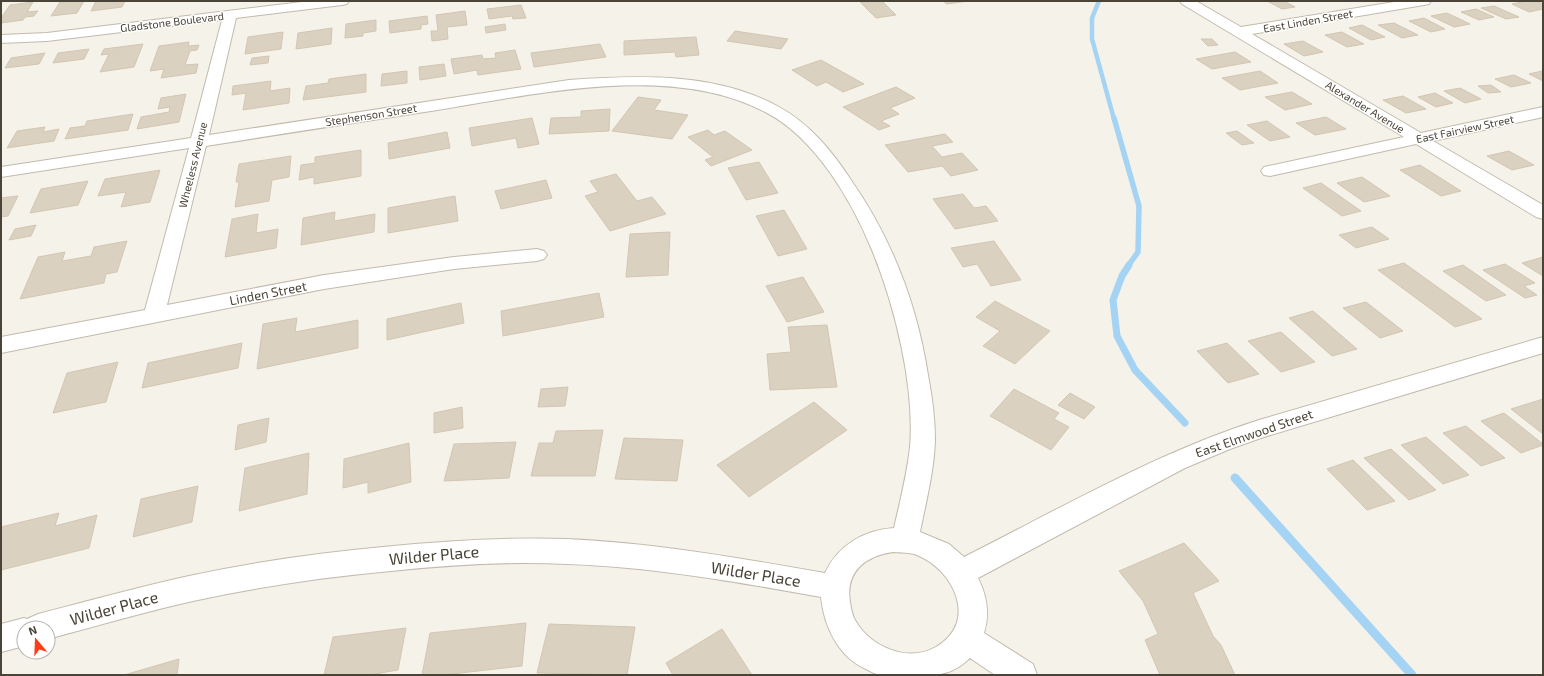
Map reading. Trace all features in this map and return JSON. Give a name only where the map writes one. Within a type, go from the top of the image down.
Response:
[{"type":"street","name":"Gladstone Boulevard","points":[[1,39],[47,37],[227,10],[342,1]]},
{"type":"street","name":"Alexander Avenue","points":[[1187,1],[1543,213]]},
{"type":"street","name":"East Linden Street","points":[[1239,32],[1424,1]]},
{"type":"street","name":"Wheeless Avenue","points":[[154,316],[199,141],[227,10]]},
{"type":"street","name":"Stephenson Street","points":[[1,172],[568,85],[603,82],[653,81],[684,84],[740,97],[772,110],[793,123],[820,148],[868,220],[897,286],[911,335],[920,395],[922,449],[905,541]]},
{"type":"street","name":"East Fairview Street","points":[[1270,171],[1543,112]]},
{"type":"street","name":"Linden Street","points":[[1,345],[324,282],[454,263],[537,255]]},
{"type":"street","name":"East Elmwood Street","points":[[960,573],[1176,461],[1221,442],[1259,429],[1543,345]]},
{"type":"street","points":[[893,540],[914,542],[936,550],[955,565],[960,573],[968,584],[974,609],[970,631],[967,639],[958,650],[938,663],[914,668],[887,670],[849,639],[837,618],[834,587],[840,572],[852,555],[871,544],[893,540]]},
{"type":"street","name":"Wilder Place","points":[[56,623],[165,595],[275,572],[334,564],[450,553],[507,550],[593,552],[639,556],[754,573],[834,587]]},
{"type":"street","points":[[1,638],[16,634]]},
{"type":"street","points":[[967,639],[1022,675]]},
{"type":"building","points":[[84,1],[77,13],[51,16],[60,2]]},
{"type":"building","points":[[96,1],[125,1],[122,7],[91,11]]},
{"type":"building","points":[[882,1],[896,15],[876,18],[860,2]]},
{"type":"building","points":[[943,1],[968,1],[947,4]]},
{"type":"building","points":[[1267,1],[1284,1],[1295,7],[1282,9]]},
{"type":"building","points":[[1536,1],[1543,4],[1543,9],[1529,12],[1512,4]]},
{"type":"building","points":[[33,2],[27,12],[38,11],[34,16],[25,17],[23,20],[1,23],[1,18],[10,5]]},
{"type":"building","points":[[521,5],[526,18],[513,19],[512,16],[489,19],[487,9]]},
{"type":"building","points":[[1494,6],[1519,17],[1506,19],[1481,8]]},
{"type":"building","points":[[1476,9],[1494,17],[1479,20],[1461,12]]},
{"type":"building","points":[[465,11],[467,25],[447,27],[448,39],[432,41],[431,31],[438,31],[436,15]]},
{"type":"building","points":[[1447,13],[1470,24],[1454,27],[1431,16]]},
{"type":"building","points":[[427,16],[428,24],[421,25],[421,29],[390,33],[389,21]]},
{"type":"building","points":[[1424,18],[1445,29],[1431,32],[1409,21]]},
{"type":"building","points":[[376,20],[376,31],[363,33],[363,36],[345,38],[346,24]]},
{"type":"building","points":[[1394,23],[1418,35],[1402,38],[1378,25]]},
{"type":"building","points":[[505,24],[506,30],[486,33],[485,27]]},
{"type":"building","points":[[1362,25],[1385,37],[1371,40],[1349,28]]},
{"type":"building","points":[[332,28],[331,44],[296,49],[298,33]]},
{"type":"building","points":[[735,31],[788,39],[781,49],[727,41]]},
{"type":"building","points":[[283,32],[281,49],[245,54],[248,37]]},
{"type":"building","points":[[1342,32],[1364,44],[1347,47],[1325,35]]},
{"type":"building","points":[[696,37],[699,55],[676,57],[675,52],[624,55],[624,41]]},
{"type":"building","points":[[1201,39],[1212,39],[1218,45],[1208,46]]},
{"type":"building","points":[[1303,41],[1323,52],[1304,56],[1284,44]]},
{"type":"building","points":[[189,42],[188,46],[199,45],[197,50],[190,51],[185,65],[198,64],[196,73],[161,78],[164,69],[150,71],[159,46]]},
{"type":"building","points":[[143,44],[134,67],[100,72],[109,54],[101,55],[104,49]]},
{"type":"building","points":[[600,44],[606,57],[534,67],[531,53]]},
{"type":"building","points":[[89,49],[84,59],[53,63],[58,53]]},
{"type":"building","points":[[515,50],[521,69],[478,75],[477,70],[454,74],[451,59],[482,55],[483,59],[496,58],[495,53]]},
{"type":"building","points":[[1235,52],[1251,62],[1212,69],[1196,59]]},
{"type":"building","points":[[45,53],[39,64],[5,68],[11,58]]},
{"type":"building","points":[[269,56],[268,63],[250,65],[252,58]]},
{"type":"building","points":[[821,60],[864,84],[843,92],[826,82],[817,86],[792,70]]},
{"type":"building","points":[[444,64],[446,76],[420,80],[419,67]]},
{"type":"building","points":[[407,71],[407,83],[381,86],[382,74]]},
{"type":"building","points":[[1260,71],[1278,83],[1240,90],[1222,78]]},
{"type":"building","points":[[1542,71],[1543,81],[1529,74]]},
{"type":"building","points":[[366,74],[366,92],[303,100],[306,86],[328,83],[329,79]]},
{"type":"building","points":[[1514,75],[1531,83],[1511,87],[1495,79]]},
{"type":"building","points":[[271,81],[270,91],[290,88],[289,103],[243,110],[246,93],[232,95],[233,86]]},
{"type":"building","points":[[1491,85],[1501,92],[1488,93],[1478,86]]},
{"type":"building","points":[[896,87],[915,98],[890,108],[899,114],[881,121],[890,126],[879,130],[843,107]]},
{"type":"building","points":[[1460,88],[1481,99],[1465,103],[1444,91]]},
{"type":"building","points":[[1292,92],[1312,104],[1285,110],[1265,97]]},
{"type":"building","points":[[1435,93],[1453,103],[1436,107],[1418,97]]},
{"type":"building","points":[[186,94],[179,122],[137,129],[141,117],[169,112],[170,107],[158,109],[161,98]]},
{"type":"building","points":[[1403,96],[1426,109],[1406,113],[1383,100]]},
{"type":"building","points":[[638,97],[661,100],[654,110],[688,115],[672,139],[612,131]]},
{"type":"building","points":[[610,109],[609,131],[549,134],[551,118],[581,117],[581,111]]},
{"type":"building","points":[[133,114],[128,130],[65,139],[70,128],[85,126],[87,121]]},
{"type":"building","points":[[1326,117],[1346,129],[1315,135],[1296,123]]},
{"type":"building","points":[[532,118],[539,144],[518,148],[516,138],[472,146],[469,128]]},
{"type":"building","points":[[1267,121],[1290,137],[1270,141],[1247,125]]},
{"type":"building","points":[[45,127],[43,132],[59,129],[54,141],[7,148],[17,131]]},
{"type":"building","points":[[708,130],[714,135],[725,131],[752,150],[711,166],[705,160],[713,157],[688,137]]},
{"type":"building","points":[[1237,131],[1254,143],[1242,145],[1226,133]]},
{"type":"building","points":[[447,132],[450,148],[389,159],[388,143]]},
{"type":"building","points":[[945,134],[953,142],[932,146],[942,157],[962,153],[978,170],[951,176],[942,166],[908,172],[885,145]]},
{"type":"building","points":[[361,150],[361,176],[314,184],[314,177],[299,180],[301,165],[315,163],[315,157]]},
{"type":"building","points":[[1509,151],[1534,165],[1512,170],[1487,156]]},
{"type":"building","points":[[291,156],[289,177],[272,180],[269,201],[235,207],[239,182],[236,182],[239,164]]},
{"type":"building","points":[[759,162],[778,193],[746,200],[728,168]]},
{"type":"building","points":[[1420,165],[1461,191],[1441,196],[1400,170]]},
{"type":"building","points":[[160,170],[150,202],[121,207],[126,192],[98,196],[105,179]]},
{"type":"building","points":[[616,174],[637,201],[652,197],[666,214],[610,231],[585,196],[598,192],[590,181]]},
{"type":"building","points":[[1362,177],[1390,196],[1364,202],[1337,183]]},
{"type":"building","points":[[546,180],[552,198],[501,209],[495,191]]},
{"type":"building","points":[[88,181],[78,205],[30,213],[41,189]]},
{"type":"building","points":[[1321,183],[1361,211],[1342,216],[1303,188]]},
{"type":"building","points":[[963,194],[974,208],[986,206],[998,221],[955,229],[933,199]]},
{"type":"building","points":[[18,196],[8,216],[1,217],[1,198]]},
{"type":"building","points":[[455,196],[458,221],[388,233],[388,208]]},
{"type":"building","points":[[784,210],[807,249],[778,256],[756,216]]},
{"type":"building","points":[[335,212],[334,221],[375,214],[374,232],[301,245],[303,218]]},
{"type":"building","points":[[258,214],[256,233],[278,229],[276,248],[225,257],[232,219]]},
{"type":"building","points":[[36,225],[31,236],[9,240],[15,229]]},
{"type":"building","points":[[1372,227],[1389,239],[1356,248],[1339,235]]},
{"type":"building","points":[[670,232],[668,275],[626,277],[630,234]]},
{"type":"building","points":[[127,241],[117,272],[106,274],[104,283],[20,299],[38,257],[65,252],[62,261],[91,256],[94,247]]},
{"type":"building","points":[[994,241],[1021,280],[991,286],[977,264],[963,267],[951,248]]},
{"type":"building","points":[[1543,257],[1543,276],[1522,263]]},
{"type":"building","points":[[1404,263],[1482,319],[1455,327],[1378,270]]},
{"type":"building","points":[[1505,264],[1535,283],[1524,286],[1537,295],[1525,298],[1483,270]]},
{"type":"building","points":[[1463,265],[1506,295],[1486,301],[1443,271]]},
{"type":"building","points":[[803,277],[824,312],[787,322],[766,286]]},
{"type":"building","points":[[599,293],[604,317],[503,336],[501,311]]},
{"type":"building","points":[[995,301],[1050,331],[1015,364],[983,346],[1000,331],[976,317]]},
{"type":"building","points":[[1366,302],[1403,331],[1380,338],[1343,308]]},
{"type":"building","points":[[461,303],[464,323],[387,340],[387,319]]},
{"type":"building","points":[[1313,311],[1357,349],[1332,356],[1289,318]]},
{"type":"building","points":[[297,318],[295,332],[358,320],[358,348],[257,369],[263,324]]},
{"type":"building","points":[[827,325],[837,387],[770,390],[767,354],[791,352],[788,327]]},
{"type":"building","points":[[1281,332],[1315,362],[1281,372],[1248,341]]},
{"type":"building","points":[[242,343],[238,368],[142,388],[148,363]]},
{"type":"building","points":[[1227,343],[1259,374],[1228,383],[1197,351]]},
{"type":"building","points":[[118,362],[106,402],[53,413],[67,373]]},
{"type":"building","points":[[568,387],[565,406],[538,407],[541,389]]},
{"type":"building","points":[[1014,389],[1059,413],[1054,419],[1069,427],[1051,450],[990,416]]},
{"type":"building","points":[[1070,393],[1095,407],[1084,419],[1058,405]]},
{"type":"building","points":[[1543,399],[1543,434],[1511,409]]},
{"type":"building","points":[[814,402],[847,430],[749,497],[717,465]]},
{"type":"building","points":[[462,407],[463,428],[434,433],[434,413]]},
{"type":"building","points":[[1504,413],[1543,445],[1521,453],[1481,421]]},
{"type":"building","points":[[269,418],[266,442],[235,450],[238,425]]},
{"type":"building","points":[[1466,426],[1505,458],[1481,466],[1443,433]]},
{"type":"building","points":[[603,430],[595,476],[531,476],[539,443],[553,443],[556,431]]},
{"type":"building","points":[[1426,437],[1469,475],[1443,484],[1401,445]]},
{"type":"building","points":[[624,438],[683,440],[677,481],[615,479]]},
{"type":"building","points":[[516,442],[509,478],[444,481],[454,444]]},
{"type":"building","points":[[409,443],[411,482],[368,493],[368,482],[343,488],[344,459]]},
{"type":"building","points":[[1391,449],[1436,490],[1409,500],[1364,458]]},
{"type":"building","points":[[309,453],[307,494],[239,511],[245,468]]},
{"type":"building","points":[[1353,460],[1395,501],[1367,510],[1327,469]]},
{"type":"building","points":[[198,486],[192,522],[133,537],[141,499]]},
{"type":"building","points":[[59,513],[55,526],[97,515],[89,548],[1,570],[1,527]]},
{"type":"building","points":[[1184,543],[1219,581],[1193,593],[1213,636],[1221,645],[1235,675],[1160,675],[1145,640],[1158,634],[1143,601],[1119,571]]},
{"type":"building","points":[[526,623],[522,666],[443,675],[422,675],[430,633]]},
{"type":"building","points":[[549,624],[635,627],[627,675],[537,673]]},
{"type":"building","points":[[406,628],[398,670],[369,675],[324,675],[333,637]]},
{"type":"building","points":[[722,629],[752,675],[673,675],[666,663]]},
{"type":"building","points":[[179,659],[177,675],[124,675]]},
{"type":"waterway","points":[[1099,1],[1092,18],[1092,39],[1114,119]]},
{"type":"waterway","points":[[1114,118],[1139,206],[1138,252],[1128,266]]},
{"type":"waterway","points":[[1129,265],[1122,276],[1113,300],[1117,336],[1135,370],[1185,423]]},
{"type":"waterway","points":[[1235,478],[1412,675]]}]
